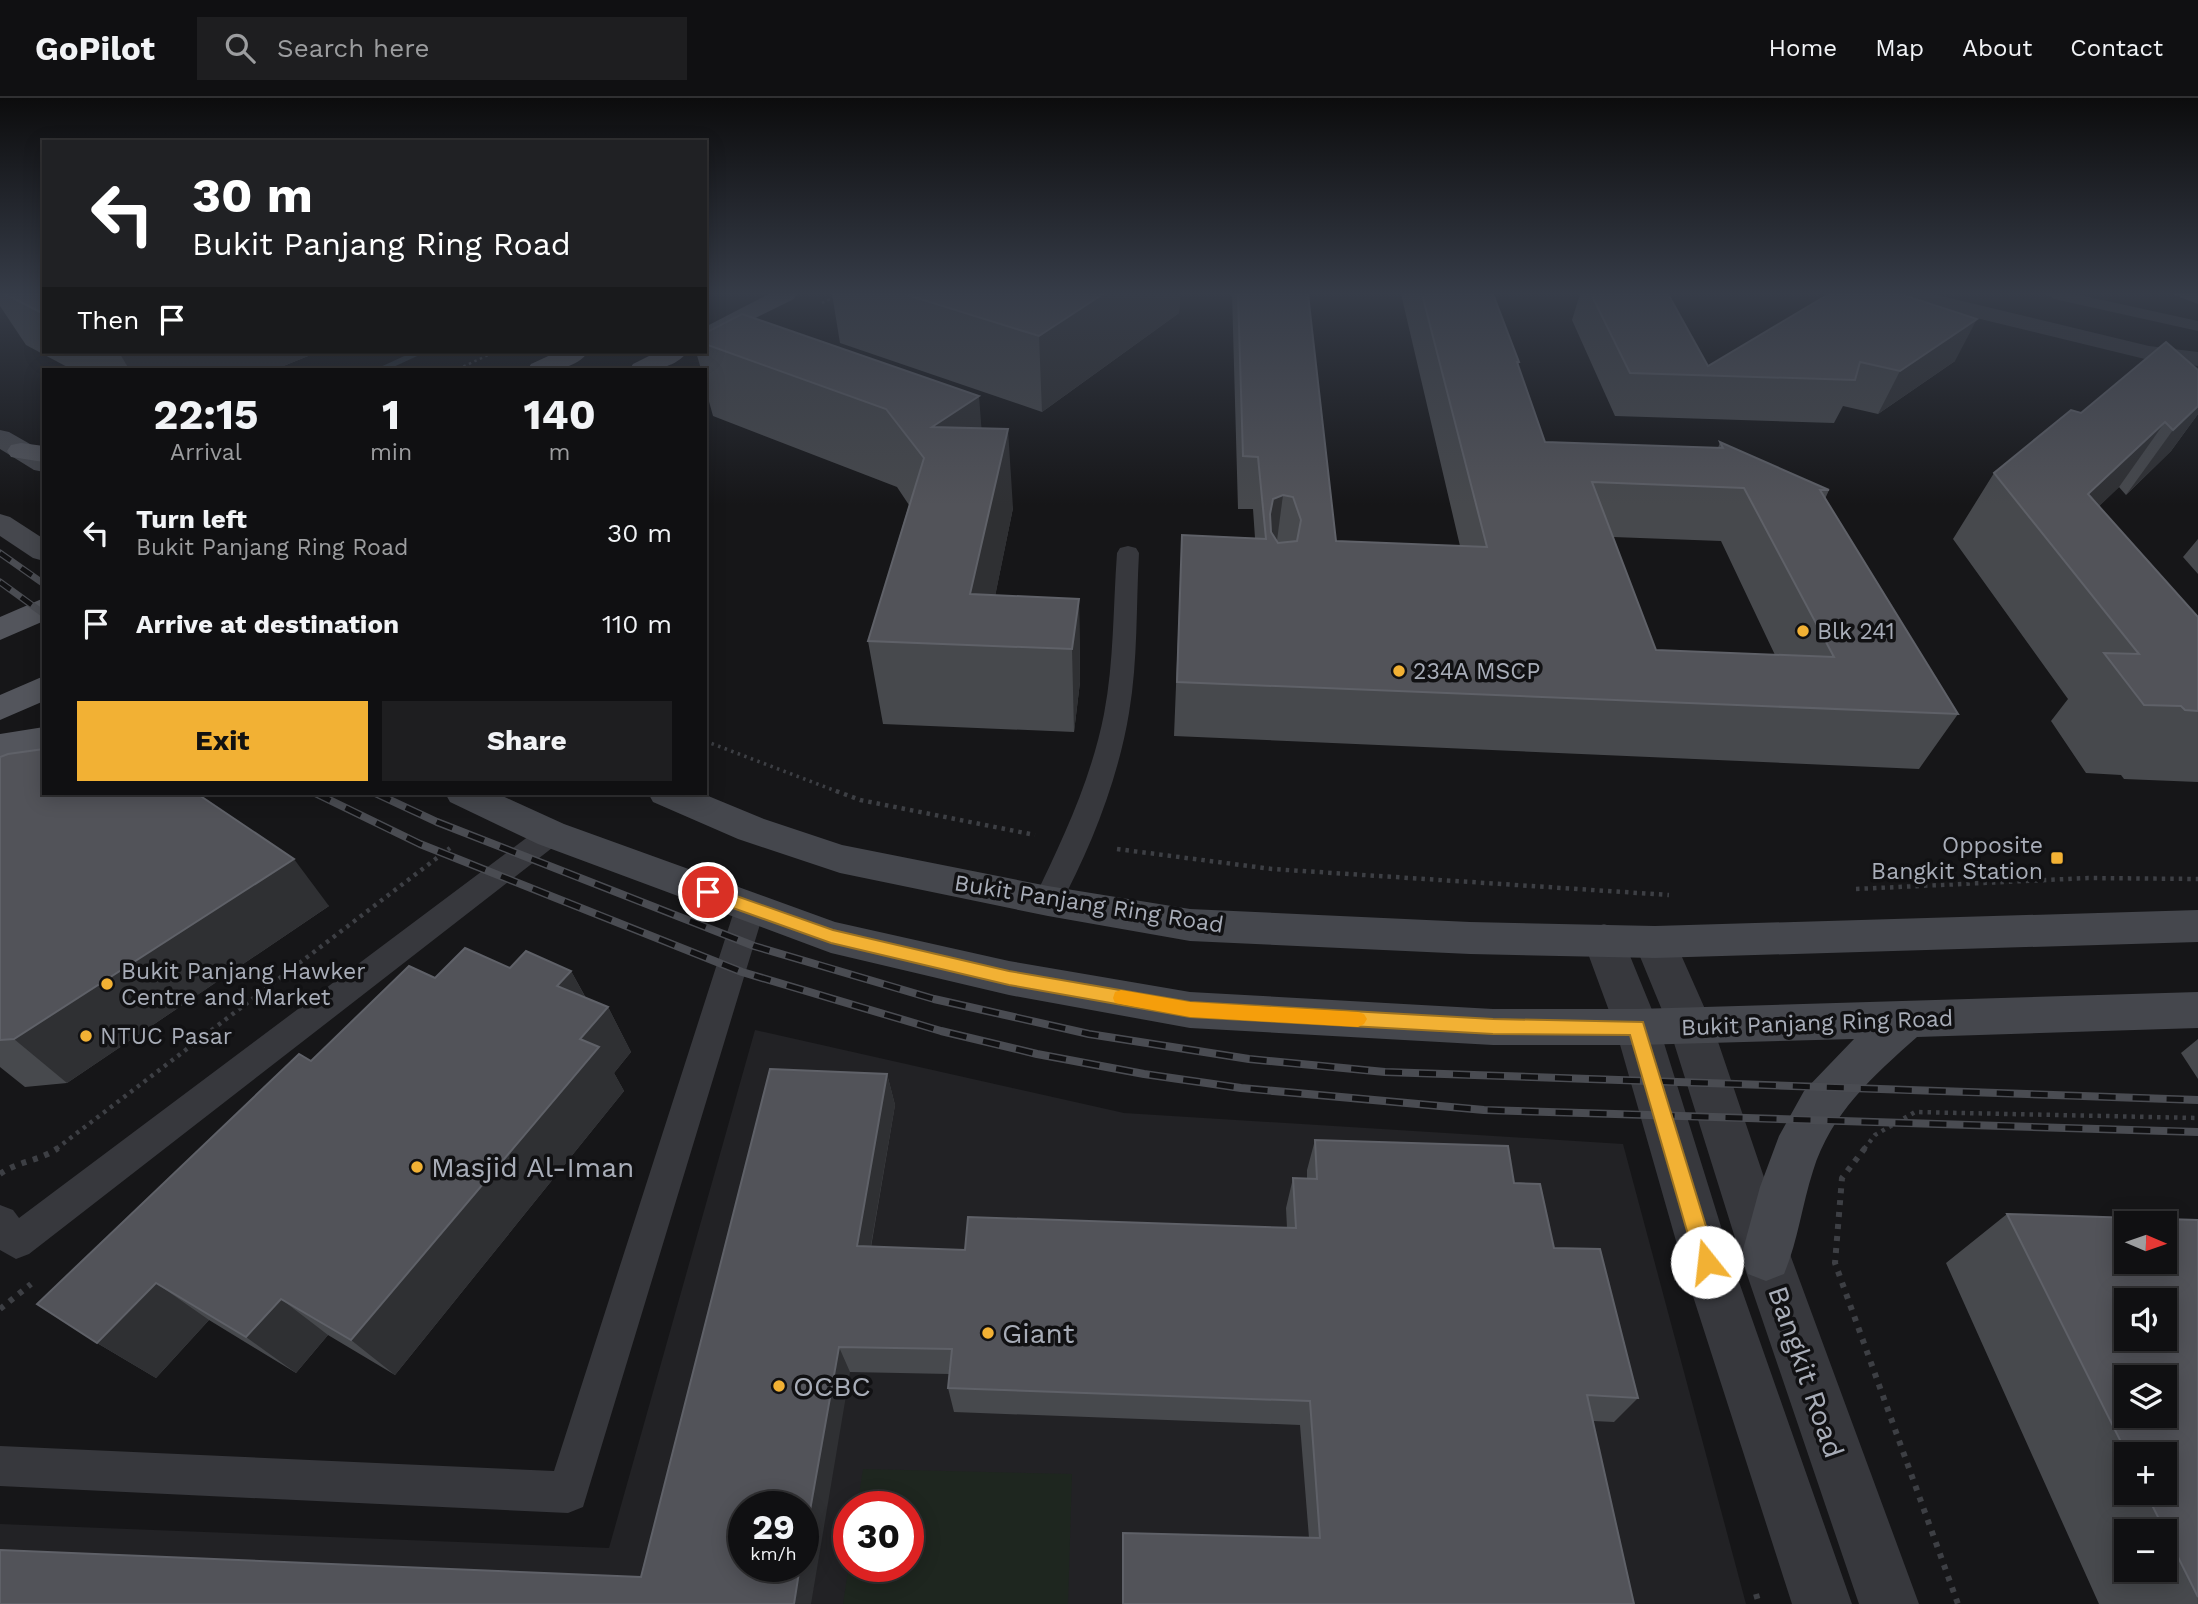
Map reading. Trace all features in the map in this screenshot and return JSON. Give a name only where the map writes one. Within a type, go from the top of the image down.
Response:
[{"type":"main road","points":[[0,523],[42,551]]},
{"type":"main road","points":[[0,630],[42,609]]},
{"type":"main road","points":[[0,709],[42,688]]},
{"type":"main road","points":[[0,746],[42,739]]},
{"type":"main road","name":"Bukit Panjang Ring Road","points":[[467,795],[551,834],[844,940],[1009,978],[1190,1010],[1493,1027],[1690,1027],[2198,1010]]},
{"type":"main road","name":"Bukit Panjang Ring Road","points":[[671,795],[751,829],[840,859],[1048,901],[1190,925],[1470,938],[1655,942],[2198,926]]},
{"type":"main road","points":[[1766,1257],[1791,1163],[1812,1118],[1849,1071],[1907,1019]]},
{"type":"street","points":[[2177,364],[2198,373]]},
{"type":"street","points":[[1604,940],[1637,1027],[1707,1262],[1822,1604]]},
{"type":"street","name":"Bangkit Road","points":[[1655,942],[1690,1027],[1766,1257],[1888,1604]]},
{"type":"lane","points":[[1048,901],[1075,843],[1112,734],[1119,685],[1128,552]]},
{"type":"lane","points":[[0,1222],[16,1242],[551,834]]},
{"type":"lane","points":[[0,1466],[568,1492],[750,908]]},
{"type":"path","points":[[707,742],[860,800],[1075,843],[1272,869],[1671,895]]},
{"type":"path","points":[[0,1174],[7,1169],[47,1156],[450,848]]},
{"type":"path","points":[[1851,889],[2088,878],[2198,879]]},
{"type":"path","points":[[1958,1604],[1835,1263],[1842,1178],[1875,1135],[1915,1112],[2198,1118]]},
{"type":"shaded area","points":[[755,1030],[1124,1113],[1623,1144],[1746,1604],[0,1604],[0,1524],[609,1548]]},
{"type":"shaded area","points":[[863,1469],[1072,1474],[1068,1604],[843,1604],[846,1582],[924,1582],[924,1491],[860,1491]]},
{"type":"building","points":[[761,364],[887,364],[979,396],[932,427],[1008,429],[970,594],[1079,599],[1072,649],[868,641],[924,458],[886,409]]},
{"type":"building","points":[[1240,364],[1316,364],[1336,541],[1487,547],[1440,364],[1518,364],[1545,442],[1723,448],[1720,442],[1829,490],[1820,490],[1958,714],[1177,682],[1182,535],[1266,539],[1258,457],[1243,456]],"holes":[[[1592,482],[1744,488],[1834,657],[1656,650]],[[1283,495],[1293,497],[1301,520],[1297,541],[1278,543],[1271,532],[1273,499]]]},
{"type":"building","points":[[1626,364],[1859,364],[1855,380],[1630,373]]},
{"type":"building","points":[[1870,364],[1910,364],[1900,371]]},
{"type":"building","points":[[2139,364],[2191,364],[2198,370],[2198,406],[2173,430],[2165,422],[2088,494],[2198,617],[2198,711],[2185,710],[2181,706],[2144,705],[2104,653],[2139,654],[1994,473],[2071,410],[2081,413]]},
{"type":"building","name":"Bukit Panjang Hawker Centre and Market","points":[[42,749],[42,795],[199,795],[294,859],[14,1039],[0,1040],[0,757]]},
{"type":"building","name":"Masjid Al-Iman","points":[[465,948],[510,968],[526,951],[571,971],[557,986],[608,1007],[580,1039],[599,1047],[351,1340],[281,1299],[246,1337],[156,1283],[97,1343],[37,1304],[299,1054],[311,1061],[409,966],[435,978]]},
{"type":"building","points":[[770,1069],[887,1074],[857,1246],[965,1250],[968,1217],[1296,1228],[1293,1178],[1317,1179],[1315,1140],[1508,1146],[1514,1183],[1540,1184],[1554,1248],[1600,1249],[1638,1398],[1587,1395],[1634,1604],[1123,1604],[1123,1533],[1320,1538],[1310,1401],[948,1388],[952,1349],[839,1347],[813,1491],[728,1491],[728,1582],[797,1582],[794,1604],[0,1604],[0,1550],[641,1577]]},
{"type":"building","points":[[2007,1214],[2114,1217],[2114,1274],[2177,1274],[2177,1219],[2198,1220],[2198,1597],[2177,1555],[2177,1519],[2159,1519],[2152,1505],[2177,1505],[2177,1442],[2121,1442],[2114,1428]]},
{"type":"waterway","points":[[383,368],[392,364]]},
{"type":"railway","points":[[0,553],[42,583]]},
{"type":"railway","points":[[0,582],[42,613]]},
{"type":"railway","points":[[319,795],[420,844],[742,972],[941,1031],[1037,1054],[1144,1074],[1241,1088],[1484,1110],[2198,1132]]},
{"type":"railway","points":[[379,795],[437,822],[754,946],[934,999],[1089,1034],[1249,1059],[1385,1072],[2198,1100]]},
{"type":"slow traffic","points":[[1121,998],[1190,1010],[1358,1019]]},
{"type":"place","name":"Blk 241","points":[[1803,631]]},
{"type":"place","name":"234A MSCP","points":[[1399,671]]},
{"type":"place","name":"Opposite Bangkit Station","points":[[2057,858]]},
{"type":"place","name":"Bukit Panjang Hawker Centre and Market","points":[[107,984]]},
{"type":"place","name":"NTUC Pasar","points":[[86,1036]]},
{"type":"place","name":"Masjid Al-Iman","points":[[417,1167]]},
{"type":"place","name":"Giant","points":[[988,1333]]},
{"type":"place","name":"OCBC","points":[[779,1386]]},
{"type":"route","points":[[708,892],[831,937],[1009,978],[1190,1010],[1493,1027],[1637,1027],[1707,1262]]}]
